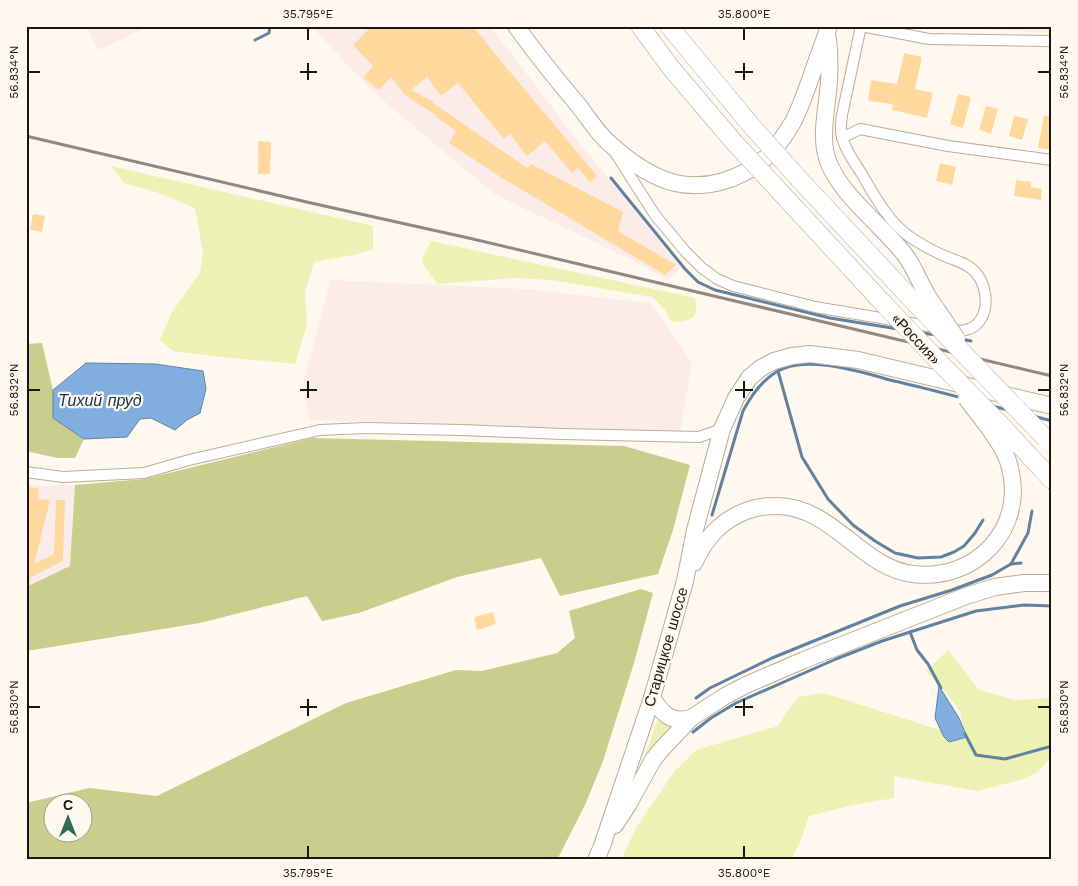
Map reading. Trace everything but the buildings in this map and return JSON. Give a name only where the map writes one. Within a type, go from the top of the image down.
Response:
[{"type":"highway","name":"«Россия»","points":[[669,26],[749,123],[799,179],[923,302],[970,360],[1049,442]]},
{"type":"highway","name":"«Россия»","points":[[644,31],[671,68],[733,141],[943,366],[993,424],[1052,480]]},
{"type":"main road","points":[[516,26],[533,50],[608,142],[637,165],[659,177],[675,183],[706,185],[740,176],[773,151],[793,121],[803,100],[828,29]]},
{"type":"main road","points":[[520,26],[533,50]]},
{"type":"main road","points":[[631,26],[644,31]]},
{"type":"main road","points":[[828,29],[829,80],[824,128],[827,158],[833,173],[843,187],[906,255],[922,286],[923,302]]},
{"type":"main road","name":"Старицкое шоссе","points":[[599,853],[652,698],[684,586],[695,530],[722,429],[736,398],[745,383],[754,374],[768,364],[784,358],[810,354],[858,360],[1052,406]]},
{"type":"main road","points":[[684,586],[704,543],[716,529],[747,511],[772,506],[798,509],[817,517],[877,560],[906,573],[941,574],[961,568],[977,559],[994,543],[1007,520],[1011,505],[1010,467],[993,424]]},
{"type":"main road","points":[[599,853],[653,760],[666,743],[691,718],[720,698],[746,684],[966,596],[1009,584],[1052,583]]},
{"type":"main road","points":[[652,698],[662,712],[670,717],[682,720],[691,718]]},
{"type":"street","points":[[608,142],[655,215],[685,251],[702,268],[718,279],[733,286],[815,307],[958,331],[968,330],[979,321],[986,301],[985,288],[979,276],[971,268],[911,238],[901,230],[869,187],[842,138],[842,115],[861,26],[929,39],[1052,41]]},
{"type":"street","points":[[842,138],[860,129],[948,146],[1052,160]]},
{"type":"street","points":[[26,472],[63,477],[144,473],[189,460],[320,430],[366,428],[699,437],[722,429]]},
{"type":"shaded area","points":[[85,26],[149,26],[99,50]]},
{"type":"shaded area","points":[[321,26],[490,26],[574,136],[681,268],[667,280],[630,259],[494,194],[373,92],[315,30]]},
{"type":"shaded area","points":[[929,26],[1052,26],[1052,33]]},
{"type":"shaded area","points":[[330,280],[525,289],[650,303],[692,363],[680,431],[310,420],[302,389]]},
{"type":"shaded area","points":[[26,483],[43,486],[75,485],[70,566],[26,587]]},
{"type":"green space","points":[[111,166],[373,226],[373,249],[358,254],[314,262],[305,292],[307,324],[295,364],[173,351],[160,340],[172,312],[200,273],[203,253],[195,208],[156,192],[124,183]]},
{"type":"green space","points":[[431,241],[695,298],[695,315],[689,320],[672,322],[665,310],[652,297],[552,280],[514,278],[437,284],[423,264],[422,259]]},
{"type":"green space","points":[[42,343],[53,390],[53,418],[84,439],[75,458],[57,458],[26,451],[26,344]]},
{"type":"green space","points":[[312,438],[624,446],[690,465],[673,530],[658,574],[560,596],[541,558],[457,577],[359,613],[322,621],[307,596],[200,623],[26,651],[26,587],[70,566],[75,485],[144,479]]},
{"type":"green space","points":[[641,589],[653,593],[634,663],[603,761],[585,805],[557,860],[26,860],[26,803],[42,799],[42,844],[92,844],[92,794],[64,794],[89,788],[157,796],[346,703],[456,670],[482,671],[557,653],[575,638],[569,611]]},
{"type":"green space","points":[[948,650],[979,690],[1015,700],[1052,698],[1052,757],[1038,772],[1020,780],[977,791],[894,776],[894,798],[852,805],[809,816],[801,840],[791,860],[621,860],[636,828],[674,772],[696,750],[778,726],[799,697],[824,693],[940,730],[949,742],[964,732],[960,711],[926,671]]},
{"type":"green space","points":[[657,720],[670,728],[645,756]]},
{"type":"water","name":"Тихий пруд","points":[[86,363],[155,364],[203,371],[206,389],[200,413],[187,420],[175,430],[151,418],[140,419],[127,437],[84,439],[53,418],[53,390]]},
{"type":"water","points":[[939,686],[959,718],[967,737],[949,742],[944,737],[935,718]]},
{"type":"waterway","points":[[255,40],[269,33],[270,26]]},
{"type":"waterway","points":[[611,178],[685,269],[698,282],[715,290],[830,318],[898,329]]},
{"type":"waterway","points":[[921,333],[937,335]]},
{"type":"waterway","points":[[961,339],[971,341]]},
{"type":"waterway","points":[[712,515],[743,411],[758,389],[778,371],[790,366],[804,364],[835,367],[962,398]]},
{"type":"waterway","points":[[778,371],[802,457],[828,499],[853,525],[875,541],[895,553],[918,558],[941,557],[964,546],[983,520]]},
{"type":"waterway","points":[[992,406],[1008,410]]},
{"type":"waterway","points":[[1033,416],[1052,421]]},
{"type":"waterway","points":[[1011,564],[1028,533],[1032,511]]},
{"type":"waterway","points":[[696,698],[710,688],[772,658],[900,606],[992,575],[1011,564],[1021,563]]},
{"type":"waterway","points":[[693,732],[711,718],[736,703],[882,641],[976,611],[1024,605],[1052,606]]},
{"type":"waterway","points":[[910,632],[917,650],[928,664],[941,688]]},
{"type":"waterway","points":[[965,734],[976,755],[1005,759],[1052,746]]},
{"type":"railway","points":[[26,136],[473,239],[1052,376]]}]
